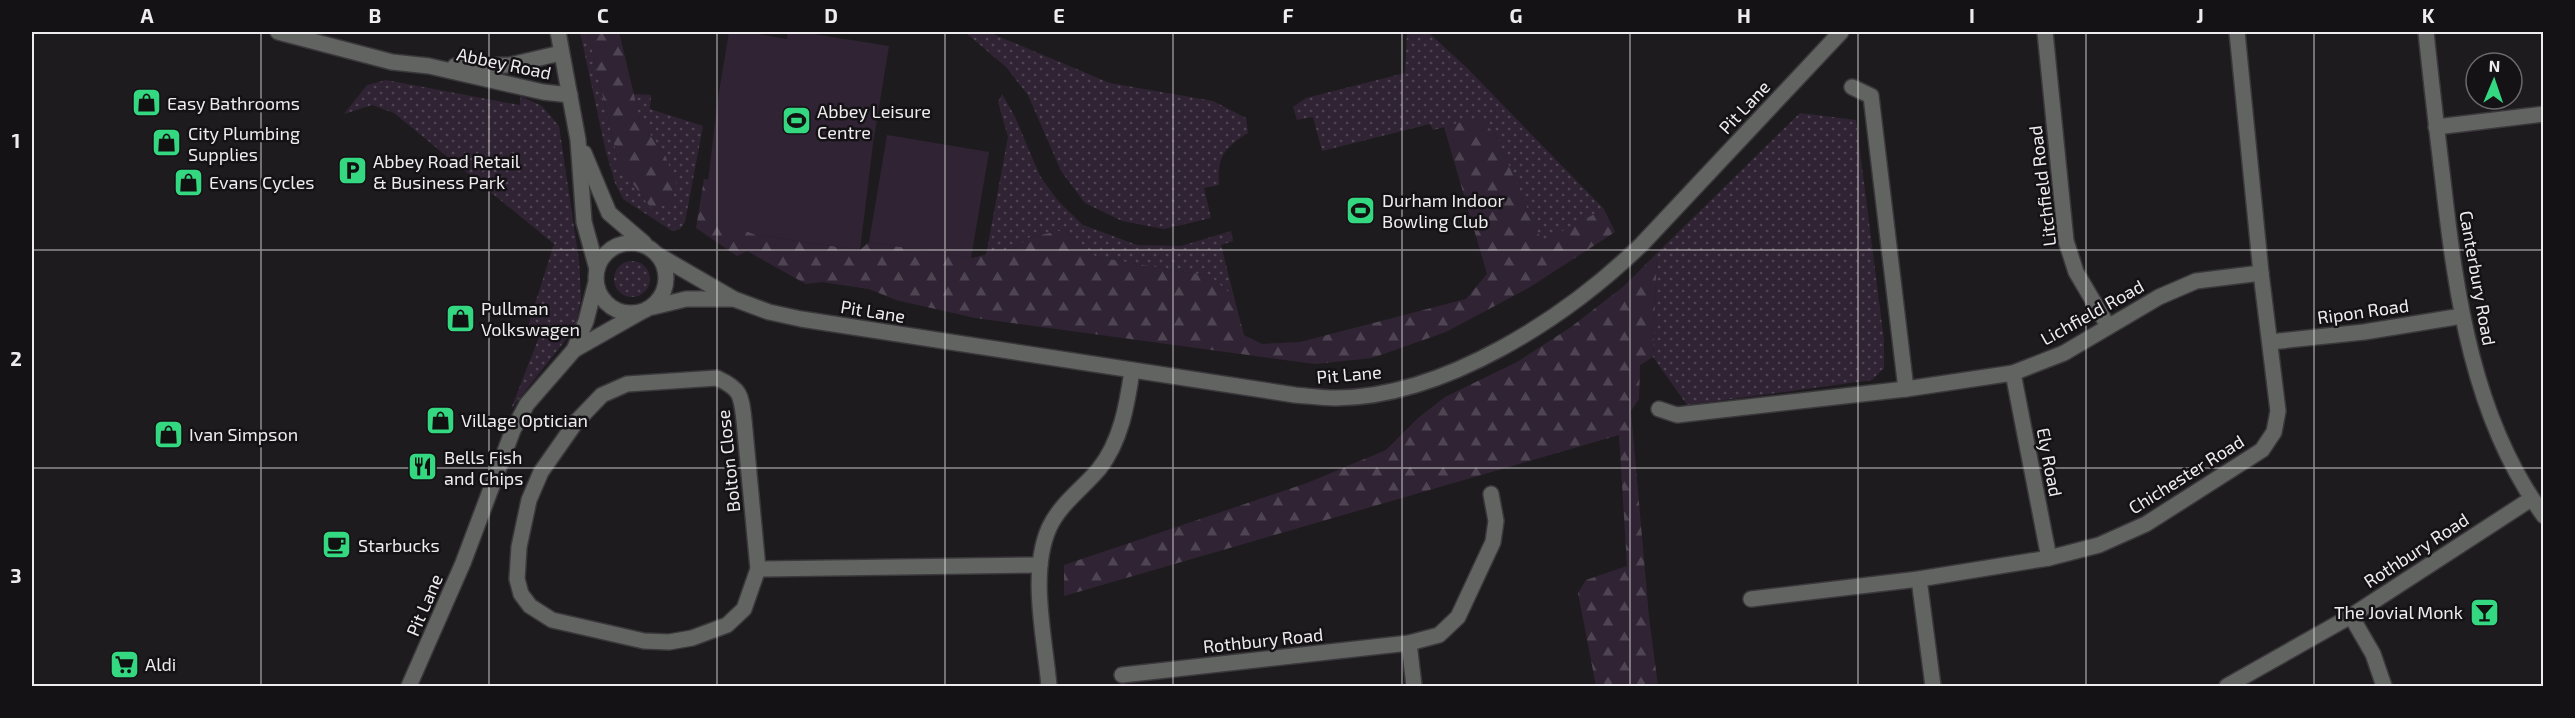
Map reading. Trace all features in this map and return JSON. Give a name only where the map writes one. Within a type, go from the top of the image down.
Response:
[{"type":"street","name":"Abbey Road","points":[[278,32],[392,62],[429,66],[497,66],[561,52]]},
{"type":"street","points":[[558,32],[578,140],[584,222],[598,292],[612,308],[621,312],[647,309],[686,299],[734,299]]},
{"type":"street","name":"Pit Lane","points":[[734,299],[769,312],[801,319],[1295,396],[1337,398],[1384,392],[1426,382],[1483,358],[1573,303],[1619,266],[1841,32]]},
{"type":"street","name":"Litchfield Road","points":[[2045,32],[2066,241],[2076,272],[2108,326]]},
{"type":"street","name":"Chichester Road","points":[[1750,599],[1919,579],[2049,558],[2099,545],[2146,524],[2262,450],[2274,432],[2278,411],[2261,273],[2237,32]]},
{"type":"street","name":"Canterbury Road","points":[[2426,32],[2449,238],[2462,316],[2479,383],[2502,441],[2531,499],[2544,516]]},
{"type":"street","name":"Abbey Road","points":[[429,66],[543,92],[570,95]]},
{"type":"street","points":[[1852,87],[1871,96],[1906,389]]},
{"type":"street","points":[[2436,127],[2544,114]]},
{"type":"street","points":[[578,140],[609,213],[653,251],[664,265],[665,287],[647,309]]},
{"type":"street","points":[[596,275],[602,259],[617,245],[638,243],[734,299]]},
{"type":"street","name":"Lichfield Road","points":[[1659,409],[1677,415],[1906,389],[2013,373],[2064,353],[2159,297],[2196,281],[2261,273]]},
{"type":"street","name":"Pit Lane","points":[[409,687],[463,563],[513,430],[527,404],[574,350],[586,321],[596,275]]},
{"type":"street","name":"Pit Lane","points":[[574,350],[647,309]]},
{"type":"street","name":"Ripon Road","points":[[2270,342],[2364,332],[2462,316]]},
{"type":"street","points":[[1049,687],[1040,589],[1044,542],[1058,513],[1100,468],[1118,438],[1127,404],[1132,371]]},
{"type":"street","name":"Ely Road","points":[[2013,373],[2049,558]]},
{"type":"street","name":"Bolton Close","points":[[717,378],[734,386],[741,397],[758,569],[744,609],[727,625],[692,639],[669,642],[644,641],[552,620],[530,606],[520,594],[517,579],[519,547],[529,500],[541,472],[576,422],[602,395],[627,384],[717,378]]},
{"type":"street","name":"Rothbury Road","points":[[1122,675],[1409,643],[1439,635],[1458,617],[1493,542],[1496,521],[1491,494]]},
{"type":"street","name":"Rothbury Road","points":[[2227,687],[2351,616],[2531,499]]},
{"type":"street","points":[[758,569],[1041,565]]},
{"type":"street","points":[[1919,579],[1932,687]]},
{"type":"street","points":[[2351,616],[2373,654],[2384,687]]},
{"type":"street","points":[[1409,643],[1414,687]]},
{"type":"green space","points":[[580,32],[588,32],[619,165],[651,208],[665,155],[640,120],[633,94],[651,95],[650,109],[703,126],[685,222],[680,229],[672,231],[623,199],[615,183],[606,152]]},
{"type":"green space","points":[[588,32],[619,32],[640,120],[665,155],[676,183],[672,204],[651,208],[619,165]]},
{"type":"green space","name":"Abbey Leisure Centre","points":[[729,32],[746,32],[787,39],[788,32],[801,32],[889,46],[873,144],[860,250],[756,235],[704,215],[718,98]]},
{"type":"green space","points":[[965,32],[988,32],[1110,83],[1213,101],[1246,118],[1248,133],[1233,143],[1221,159],[1219,185],[1204,188],[1211,218],[1164,229],[1122,221],[1085,203],[1061,171],[1028,95],[1006,67]]},
{"type":"green space","points":[[1407,32],[1428,32],[1467,68],[1604,209],[1542,243],[1496,136],[1480,118],[1433,130],[1430,124],[1322,151],[1313,117],[1297,120],[1293,107],[1306,98],[1405,73]]},
{"type":"green space","points":[[386,80],[520,105],[520,96],[542,106],[559,126],[579,260],[581,299],[575,328],[511,409],[539,337],[526,333],[554,244],[394,113],[372,105],[344,114],[367,85]]},
{"type":"green space","points":[[1002,94],[1015,117],[1040,176],[1058,201],[1083,225],[1137,245],[1181,246],[1231,231],[1233,241],[1221,245],[1234,297],[1210,276],[1096,257],[1064,230],[1030,237],[1017,247],[986,255],[1008,137],[998,102]]},
{"type":"green space","points":[[1800,113],[1856,120],[1884,340],[1884,368],[1872,380],[1687,405],[1653,357],[1657,253]]},
{"type":"green space","points":[[1480,117],[1496,136],[1542,242],[1604,209],[1615,232],[1530,287],[1446,332],[1372,358],[1315,364],[975,318],[896,300],[869,289],[822,282],[806,284],[747,251],[737,256],[696,228],[704,179],[750,187],[757,235],[860,250],[869,242],[972,258],[1017,247],[1030,237],[1064,230],[1096,257],[1210,276],[1234,297],[1244,335],[1262,344],[1300,342],[1466,299],[1487,274],[1444,127]]},
{"type":"green space","points":[[887,135],[989,152],[971,258],[869,242]]},
{"type":"green space","points":[[1657,253],[1653,357],[1640,365],[1639,399],[1631,411],[1649,617],[1658,686],[1596,686],[1578,593],[1586,580],[1627,566],[1619,435],[1064,596],[1064,565],[1307,483],[1386,450],[1418,418],[1445,397],[1517,362],[1571,327],[1624,286]]},
{"type":"green space","points":[[632,261],[645,266],[650,279],[645,292],[632,297],[619,292],[614,279],[619,266]]},
{"type":"place","name":"Easy Bathrooms","points":[[146,103]]},
{"type":"place","name":"Abbey Leisure Centre","points":[[796,121]]},
{"type":"place","name":"City Plumbing Supplies","points":[[167,143]]},
{"type":"place","name":"Abbey Road Retail & Business Park","points":[[352,171]]},
{"type":"place","name":"Evans Cycles","points":[[188,182]]},
{"type":"place","name":"Durham Indoor Bowling Club","points":[[1361,210]]},
{"type":"place","name":"Pullman Volkswagen","points":[[460,318]]},
{"type":"place","name":"Village Optician","points":[[440,420]]},
{"type":"place","name":"Ivan Simpson","points":[[168,434]]},
{"type":"place","name":"Bells Fish and Chips","points":[[423,467]]},
{"type":"place","name":"Starbucks","points":[[337,545]]},
{"type":"place","name":"The Jovial Monk","points":[[2484,612]]},
{"type":"place","name":"Aldi","points":[[124,664]]}]
